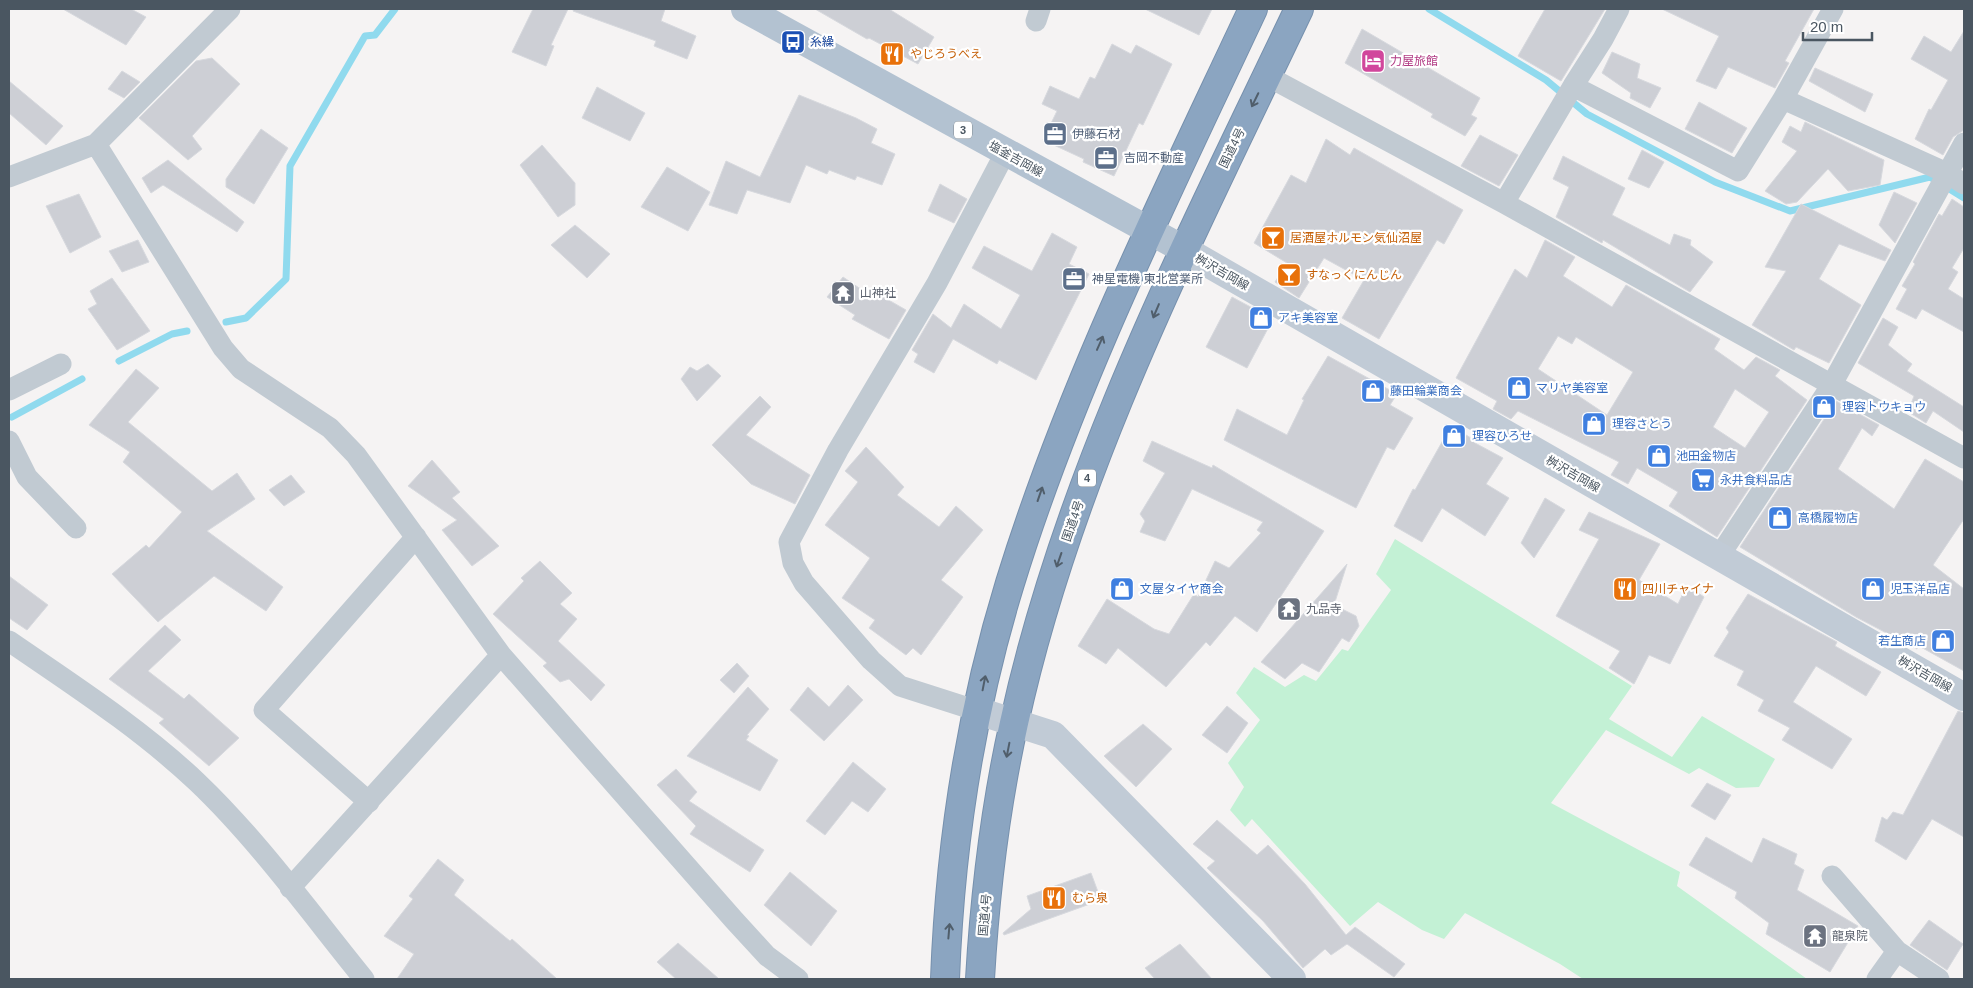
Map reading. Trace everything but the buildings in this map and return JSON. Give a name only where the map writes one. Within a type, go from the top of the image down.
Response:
[{"type":"highway","points":[[945,979],[965,780],[985,676],[1010,584],[1044,485],[1090,365],[1253,9]]},
{"type":"highway","name":"国道4号","points":[[980,979],[991,852],[1014,722],[1056,569],[1089,473],[1183,250],[1299,9]]},
{"type":"main road","name":"塩釜吉岡線","points":[[745,9],[1183,250]]},
{"type":"main road","name":"桝沢吉岡線","points":[[1183,250],[1718,558],[1852,631],[1964,697]]},
{"type":"main road","points":[[978,711],[1052,735],[1292,979]]},
{"type":"street","points":[[9,177],[96,144],[230,9]]},
{"type":"street","points":[[1504,203],[1572,87],[1603,39],[1619,9]]},
{"type":"street","points":[[1572,87],[1738,171],[1783,99],[1833,9]]},
{"type":"street","points":[[1267,76],[1504,203],[1831,386],[1964,458]]},
{"type":"street","points":[[1783,99],[1953,177]]},
{"type":"street","points":[[1718,558],[1831,386],[1934,197],[1953,177],[1964,143]]},
{"type":"street","points":[[96,144],[223,348],[241,369],[330,428],[356,455],[502,655],[734,920],[767,956],[798,979]]},
{"type":"street","points":[[978,711],[900,686],[871,660],[804,583],[793,564],[789,542],[838,450],[936,283],[1004,153]]},
{"type":"street","points":[[9,390],[61,364]]},
{"type":"street","points":[[9,441],[27,477],[76,528]]},
{"type":"street","points":[[368,802],[264,710],[416,537]]},
{"type":"street","points":[[9,641],[140,734],[197,782],[290,888],[364,979]]},
{"type":"street","points":[[290,888],[502,655]]},
{"type":"street","points":[[1832,876],[1897,951],[1939,979]]},
{"type":"street","points":[[1877,979],[1897,951]]},
{"type":"green space","points":[[1395,539],[1632,686],[1609,719],[1672,757],[1702,716],[1775,759],[1759,787],[1736,788],[1699,768],[1689,774],[1606,730],[1551,803],[1680,872],[1677,886],[1807,979],[1583,979],[1560,964],[1465,913],[1444,939],[1422,930],[1378,902],[1350,926],[1252,819],[1245,827],[1230,810],[1244,787],[1228,763],[1260,720],[1236,693],[1254,667],[1285,687],[1304,675],[1316,681],[1342,649],[1348,651],[1391,590],[1376,574]]},
{"type":"waterway","points":[[226,322],[246,318],[286,279],[290,166],[365,36],[375,35],[395,9]]},
{"type":"waterway","points":[[1429,9],[1546,80],[1587,114],[1715,182],[1790,211],[1930,177],[1964,198]]},
{"type":"waterway","points":[[119,361],[172,334],[187,331]]},
{"type":"waterway","points":[[12,417],[82,379]]},
{"type":"place","name":"糸繰","points":[[793,42]]},
{"type":"place","name":"やじろうべえ","points":[[892,54]]},
{"type":"place","name":"力屋旅館","points":[[1373,61]]},
{"type":"place","name":"伊藤石材","points":[[1055,134]]},
{"type":"place","name":"吉岡不動産","points":[[1106,158]]},
{"type":"place","name":"居酒屋ホルモン気仙沼屋","points":[[1273,238]]},
{"type":"place","name":"すなっくにんじん","points":[[1289,275]]},
{"type":"place","name":"神星電機 東北営業所","points":[[1074,279]]},
{"type":"place","name":"山神社","points":[[843,293]]},
{"type":"place","name":"アキ美容室","points":[[1261,318]]},
{"type":"place","name":"マリヤ美容室","points":[[1519,388]]},
{"type":"place","name":"藤田輪業商会","points":[[1373,391]]},
{"type":"place","name":"理容トウキョウ","points":[[1824,407]]},
{"type":"place","name":"理容さとう","points":[[1594,424]]},
{"type":"place","name":"理容ひろせ","points":[[1454,436]]},
{"type":"place","name":"池田金物店","points":[[1659,456]]},
{"type":"place","name":"永井食料品店","points":[[1703,480]]},
{"type":"place","name":"高橋履物店","points":[[1780,518]]},
{"type":"place","name":"文屋タイヤ商会","points":[[1122,589]]},
{"type":"place","name":"四川チャイナ","points":[[1625,589]]},
{"type":"place","name":"児玉洋品店","points":[[1873,589]]},
{"type":"place","name":"九品寺","points":[[1289,609]]},
{"type":"place","name":"若生商店","points":[[1943,641]]},
{"type":"place","name":"むら泉","points":[[1054,898]]},
{"type":"place","name":"龍泉院","points":[[1815,936]]}]
